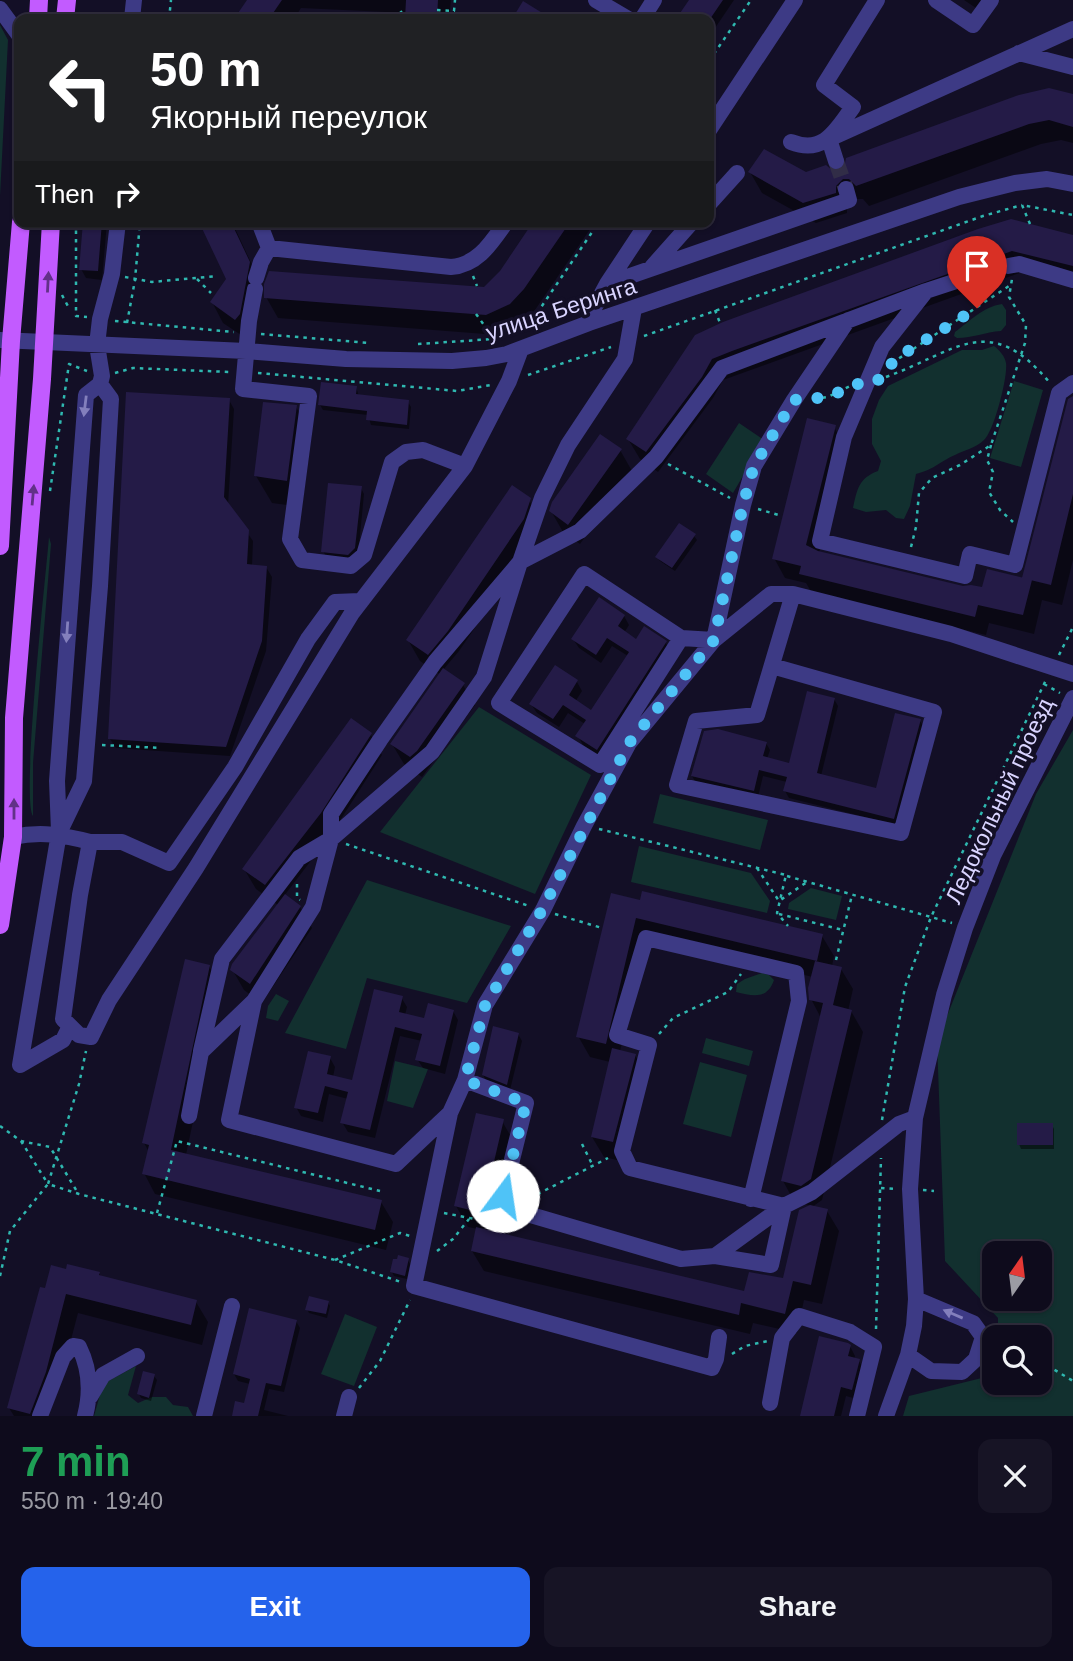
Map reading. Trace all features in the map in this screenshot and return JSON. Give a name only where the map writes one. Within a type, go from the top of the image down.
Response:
[{"type":"main road","points":[[0,546],[6,341],[20,228]]},
{"type":"main road","points":[[0,925],[13,837],[14,718],[51,228]]},
{"type":"street","points":[[596,0],[620,14]]},
{"type":"street","points":[[714,122],[795,0]]},
{"type":"street","points":[[829,139],[853,107],[824,85],[877,0]]},
{"type":"street","points":[[936,0],[973,25],[991,0]]},
{"type":"street","points":[[0,9],[14,28]]},
{"type":"street","points":[[791,142],[804,147],[829,139],[1073,29]]},
{"type":"street","points":[[1020,53],[1073,67]]},
{"type":"street","points":[[829,139],[836,161]]},
{"type":"street","points":[[714,198],[737,173]]},
{"type":"street","name":"улица Беринга","points":[[6,341],[246,351],[346,359],[452,361],[486,358],[521,349],[589,323],[959,197],[1015,183],[1047,179],[1073,184]]},
{"type":"street","points":[[607,284],[849,200],[846,189]]},
{"type":"street","points":[[59,834],[83,781],[100,586],[111,399],[101,380],[97,345],[100,318],[112,274],[117,228]]},
{"type":"street","points":[[261,228],[269,248]]},
{"type":"street","points":[[269,248],[451,267],[468,264],[489,246],[502,228]]},
{"type":"street","points":[[589,323],[607,284],[644,228]]},
{"type":"street","points":[[650,269],[687,228]]},
{"type":"street","points":[[269,248],[261,262],[255,284],[243,389],[309,396],[290,538],[302,560],[351,566],[365,555],[392,462],[406,452],[423,450],[465,466]]},
{"type":"street","points":[[1014,265],[1073,279]]},
{"type":"street","points":[[201,1052],[254,1001],[313,907],[338,841],[331,814],[435,662],[520,562],[580,531],[656,457],[722,368],[987,271]]},
{"type":"street","points":[[926,292],[882,347],[844,437],[820,541],[965,576],[970,554],[1016,565],[1059,393],[1073,383]]},
{"type":"street","points":[[189,1116],[222,959],[299,858],[338,841],[432,752],[484,677],[542,498],[563,456],[625,359],[634,308]]},
{"type":"street","points":[[714,640],[754,466],[848,320]]},
{"type":"street","points":[[90,842],[63,1020],[79,1035],[91,1038],[109,1000],[196,868],[360,601],[465,466],[509,381],[521,349]]},
{"type":"street","points":[[70,1027],[63,1040],[20,1065],[59,834],[57,781],[86,395],[101,380]]},
{"type":"street","points":[[681,638],[600,765],[499,703],[584,574],[681,638],[714,640]]},
{"type":"street","points":[[719,1337],[712,1368],[414,1286],[450,1113],[465,1080],[485,1006],[542,910],[629,743],[714,640],[771,594],[793,594],[951,634],[1073,674]]},
{"type":"street","points":[[772,666],[934,712],[901,833],[677,785],[696,720],[757,715],[793,594]]},
{"type":"street","points":[[13,837],[59,834],[90,842],[122,842],[169,863],[235,767],[308,639],[335,602],[360,601]]},
{"type":"street","name":"Ледокольный проезд","points":[[886,1416],[908,1355],[916,1299],[910,1189],[915,1118],[944,995],[965,928],[993,856],[1073,698]]},
{"type":"street","points":[[751,1199],[799,1001],[796,973],[646,938],[617,1035],[649,1045],[622,1150],[630,1168],[751,1199],[783,1206]]},
{"type":"street","points":[[254,1001],[229,1120],[396,1164],[450,1113]]},
{"type":"street","points":[[465,1080],[526,1103],[503,1196],[507,1208],[681,1259],[715,1256],[771,1265],[783,1206]]},
{"type":"street","points":[[715,1256],[783,1206],[812,1192],[899,1124],[915,1118]]},
{"type":"street","points":[[908,1355],[931,1371],[962,1372],[975,1359],[983,1337],[973,1323],[916,1299]]},
{"type":"street","points":[[204,1416],[232,1306]]},
{"type":"street","points":[[770,1403],[782,1338],[799,1316],[850,1332],[874,1347],[858,1416]]},
{"type":"street","points":[[40,1416],[63,1357],[73,1346],[79,1347],[85,1359],[90,1397]]},
{"type":"street","points":[[85,1416],[90,1397],[103,1375],[137,1356]]},
{"type":"street","points":[[344,1416],[349,1397]]},
{"type":"path","points":[[438,10],[454,11],[455,0]]},
{"type":"path","points":[[714,54],[751,0]]},
{"type":"path","points":[[398,14],[405,8]]},
{"type":"path","points":[[628,341],[983,216],[1022,205],[1073,215]]},
{"type":"path","points":[[1022,205],[1030,224]]},
{"type":"path","points":[[76,228],[76,316],[127,323],[373,344]]},
{"type":"path","points":[[127,323],[135,279],[139,228]]},
{"type":"path","points":[[412,345],[494,339],[531,322],[595,228]]},
{"type":"path","points":[[1014,265],[1009,297],[1026,325],[1025,343],[987,460],[993,472],[989,492],[1000,510],[1023,534]]},
{"type":"path","points":[[112,274],[152,282],[217,276]]},
{"type":"path","points":[[197,279],[211,293]]},
{"type":"path","points":[[1011,285],[895,359],[880,380],[944,352],[980,340],[998,342],[1020,353],[1059,393]]},
{"type":"path","points":[[715,310],[720,323]]},
{"type":"path","points":[[48,498],[69,364]]},
{"type":"path","points":[[101,380],[133,368],[244,372]]},
{"type":"path","points":[[794,400],[828,397],[869,379]]},
{"type":"path","points":[[908,562],[916,527],[919,493],[932,478],[991,446]]},
{"type":"path","points":[[656,457],[743,505],[782,516]]},
{"type":"path","points":[[102,745],[161,748]]},
{"type":"path","points":[[597,829],[786,875],[965,928]]},
{"type":"path","points":[[338,841],[602,928]]},
{"type":"path","points":[[757,868],[779,901]]},
{"type":"path","points":[[776,913],[786,875]]},
{"type":"path","points":[[779,901],[808,881]]},
{"type":"path","points":[[296,887],[297,898]]},
{"type":"path","points":[[836,960],[852,893]]},
{"type":"path","points":[[776,913],[843,930]]},
{"type":"path","points":[[776,913],[788,926]]},
{"type":"path","points":[[649,1045],[673,1018],[727,992],[747,966],[754,963]]},
{"type":"path","points":[[0,1276],[10,1231],[48,1184],[91,1038]]},
{"type":"path","points":[[0,1126],[21,1141],[48,1184],[335,1260],[414,1286],[406,1310],[380,1361],[365,1382],[349,1397]]},
{"type":"path","points":[[21,1141],[50,1147],[79,1194]]},
{"type":"path","points":[[156,1214],[177,1141],[380,1191]]},
{"type":"path","points":[[582,1144],[593,1166]]},
{"type":"path","points":[[540,1193],[599,1162]]},
{"type":"path","points":[[430,1210],[480,1220]]},
{"type":"path","points":[[418,1264],[453,1239],[469,1219]]},
{"type":"path","points":[[335,1260],[400,1233],[424,1240]]},
{"type":"path","points":[[726,1358],[745,1346],[782,1338]]},
{"type":"path","points":[[1052,1368],[1073,1381]]},
{"type":"green space","points":[[0,25],[8,40],[0,196]]},
{"type":"green space","points":[[1002,304],[1006,310],[1006,325],[1001,331],[963,338],[954,336],[955,332],[977,315]]},
{"type":"green space","points":[[994,346],[1004,358],[1006,370],[996,415],[984,440],[916,474],[910,506],[904,519],[896,518],[886,510],[866,512],[853,508],[860,485],[878,471],[881,461],[872,444],[872,419],[888,386],[962,350],[982,350]]},
{"type":"green space","points":[[1014,381],[1043,390],[1021,467],[990,458]]},
{"type":"green space","points":[[739,423],[764,440],[733,493],[706,474]]},
{"type":"green space","points":[[49,537],[51,544],[33,763],[33,816],[30,800],[32,730]]},
{"type":"green space","points":[[479,707],[591,775],[535,894],[380,832]]},
{"type":"green space","points":[[1073,730],[1073,1416],[903,1416],[909,1396],[982,1378],[982,1395],[1052,1395],[1052,1325],[998,1325],[998,1318],[991,1311],[1052,1311],[1052,1241],[982,1241],[982,1301],[945,1261],[937,1041],[1036,794]]},
{"type":"green space","points":[[660,794],[768,820],[760,850],[653,823]]},
{"type":"green space","points":[[639,846],[751,873],[770,901],[767,913],[631,882]]},
{"type":"green space","points":[[367,880],[511,926],[467,1003],[367,978],[346,1049],[285,1033]]},
{"type":"green space","points":[[811,888],[842,896],[836,920],[788,909],[789,903]]},
{"type":"green space","points":[[762,973],[774,980],[768,991],[759,995],[736,992],[737,984]]},
{"type":"green space","points":[[276,994],[289,1001],[278,1021],[266,1018],[268,1006]]},
{"type":"green space","points":[[706,1038],[753,1051],[749,1066],[702,1053]]},
{"type":"green space","points":[[395,1061],[428,1069],[413,1108],[387,1101]]},
{"type":"green space","points":[[700,1062],[747,1075],[731,1137],[683,1124]]},
{"type":"green space","points":[[345,1314],[377,1327],[354,1386],[321,1374]]},
{"type":"green space","points":[[136,1366],[128,1395],[138,1403],[152,1397],[166,1397],[173,1405],[188,1407],[193,1416],[94,1416],[103,1384]]},
{"type":"building","points":[[247,0],[282,0],[272,14],[237,14]]},
{"type":"building","points":[[406,0],[438,0],[437,14],[405,14]]},
{"type":"building","points":[[689,0],[723,0],[713,14],[679,14]]},
{"type":"building","points":[[523,1],[544,14],[515,14]]},
{"type":"building","points":[[1049,88],[1073,94],[1073,127],[1049,120],[1029,124],[856,186],[849,179],[843,179],[836,186],[836,193],[803,203],[748,172],[764,149],[806,172],[826,165],[833,171],[839,171],[844,168],[846,158],[1019,95]]},
{"type":"building","points":[[1011,219],[1073,235],[1073,266],[1012,251],[732,351],[712,359],[702,377],[646,452],[626,439],[695,335],[723,322]]},
{"type":"building","points":[[82,228],[102,228],[98,271],[79,270]]},
{"type":"building","points":[[202,228],[234,228],[250,262],[240,314],[235,320],[210,302],[226,279]]},
{"type":"building","points":[[529,228],[566,228],[524,289],[510,304],[486,315],[264,298],[264,284],[269,271],[484,287],[500,271]]},
{"type":"building","points":[[321,382],[357,386],[356,394],[409,400],[407,425],[366,420],[367,411],[318,405]]},
{"type":"building","points":[[126,392],[230,398],[224,497],[249,530],[247,564],[267,566],[262,641],[226,747],[108,739]]},
{"type":"building","points":[[1073,396],[1073,494],[1051,585],[1022,578],[1068,399]]},
{"type":"building","points":[[263,402],[297,405],[287,481],[254,476]]},
{"type":"building","points":[[807,418],[836,425],[806,545],[818,551],[963,586],[982,587],[987,569],[1032,580],[1023,615],[978,605],[975,617],[799,574],[801,566],[772,559]]},
{"type":"building","points":[[600,434],[622,449],[568,525],[549,511],[552,502]]},
{"type":"building","points":[[328,483],[362,486],[355,548],[348,555],[321,552]]},
{"type":"building","points":[[512,485],[531,498],[524,519],[448,631],[428,655],[406,640]]},
{"type":"building","points":[[679,523],[696,534],[672,568],[655,557]]},
{"type":"building","points":[[599,597],[625,615],[618,626],[636,639],[644,626],[667,641],[597,750],[575,736],[586,720],[563,705],[553,719],[529,704],[555,665],[578,680],[569,695],[591,710],[629,652],[607,638],[596,655],[571,639]]},
{"type":"building","points":[[443,668],[465,683],[410,757],[390,744]]},
{"type":"building","points":[[807,691],[835,698],[817,773],[876,788],[895,713],[921,719],[894,819],[783,791],[787,777],[759,770],[754,791],[691,776],[704,731],[718,729],[767,742],[763,756],[789,763]]},
{"type":"building","points":[[351,718],[372,733],[321,813],[265,885],[242,869]]},
{"type":"building","points":[[642,891],[823,934],[817,961],[636,918],[606,1044],[576,1037],[611,893],[640,900]]},
{"type":"building","points":[[285,894],[301,906],[250,984],[230,970],[232,964]]},
{"type":"building","points":[[185,959],[210,965],[171,1150],[382,1200],[375,1230],[142,1174],[149,1145],[142,1143]]},
{"type":"building","points":[[815,961],[842,967],[833,1005],[852,1010],[811,1179],[801,1186],[781,1181],[823,1003],[809,1000],[808,988]]},
{"type":"building","points":[[374,989],[403,996],[399,1012],[424,1018],[428,1003],[454,1010],[440,1066],[415,1060],[422,1034],[395,1027],[370,1130],[340,1123],[348,1092],[325,1086],[318,1113],[294,1108],[308,1051],[331,1056],[327,1074],[352,1080]]},
{"type":"building","points":[[493,1026],[519,1033],[507,1085],[482,1075]]},
{"type":"building","points":[[612,1048],[636,1054],[613,1142],[591,1137]]},
{"type":"building","points":[[476,1113],[504,1119],[482,1213],[454,1206]]},
{"type":"building","points":[[1017,1123],[1053,1123],[1053,1145],[1017,1145]]},
{"type":"building","points":[[810,1205],[828,1209],[811,1285],[793,1281],[785,1314],[741,1303],[739,1315],[471,1251],[476,1227],[744,1291],[749,1272],[783,1278],[799,1210]]},
{"type":"building","points":[[398,1255],[409,1258],[405,1276],[390,1272],[393,1259],[397,1259]]},
{"type":"building","points":[[67,1264],[197,1300],[191,1325],[66,1294],[46,1372],[30,1414],[7,1408],[40,1287],[45,1288],[51,1265],[66,1269]]},
{"type":"building","points":[[309,1296],[329,1301],[326,1314],[305,1310]]},
{"type":"building","points":[[249,1308],[297,1320],[281,1386],[266,1383],[258,1416],[232,1416],[235,1401],[244,1403],[250,1379],[233,1374]]},
{"type":"building","points":[[819,1336],[848,1343],[851,1345],[848,1356],[860,1359],[852,1390],[841,1387],[834,1416],[800,1416]]},
{"type":"building","points":[[143,1371],[155,1374],[149,1398],[137,1394]]},
{"type":"tunnel","points":[[836,161],[846,189]]},
{"type":"route","points":[[503,1196],[526,1103],[465,1080],[485,1006],[542,910],[629,743],[714,640],[754,466],[794,400],[828,397],[869,379],[880,380],[895,359],[977,308]]}]
